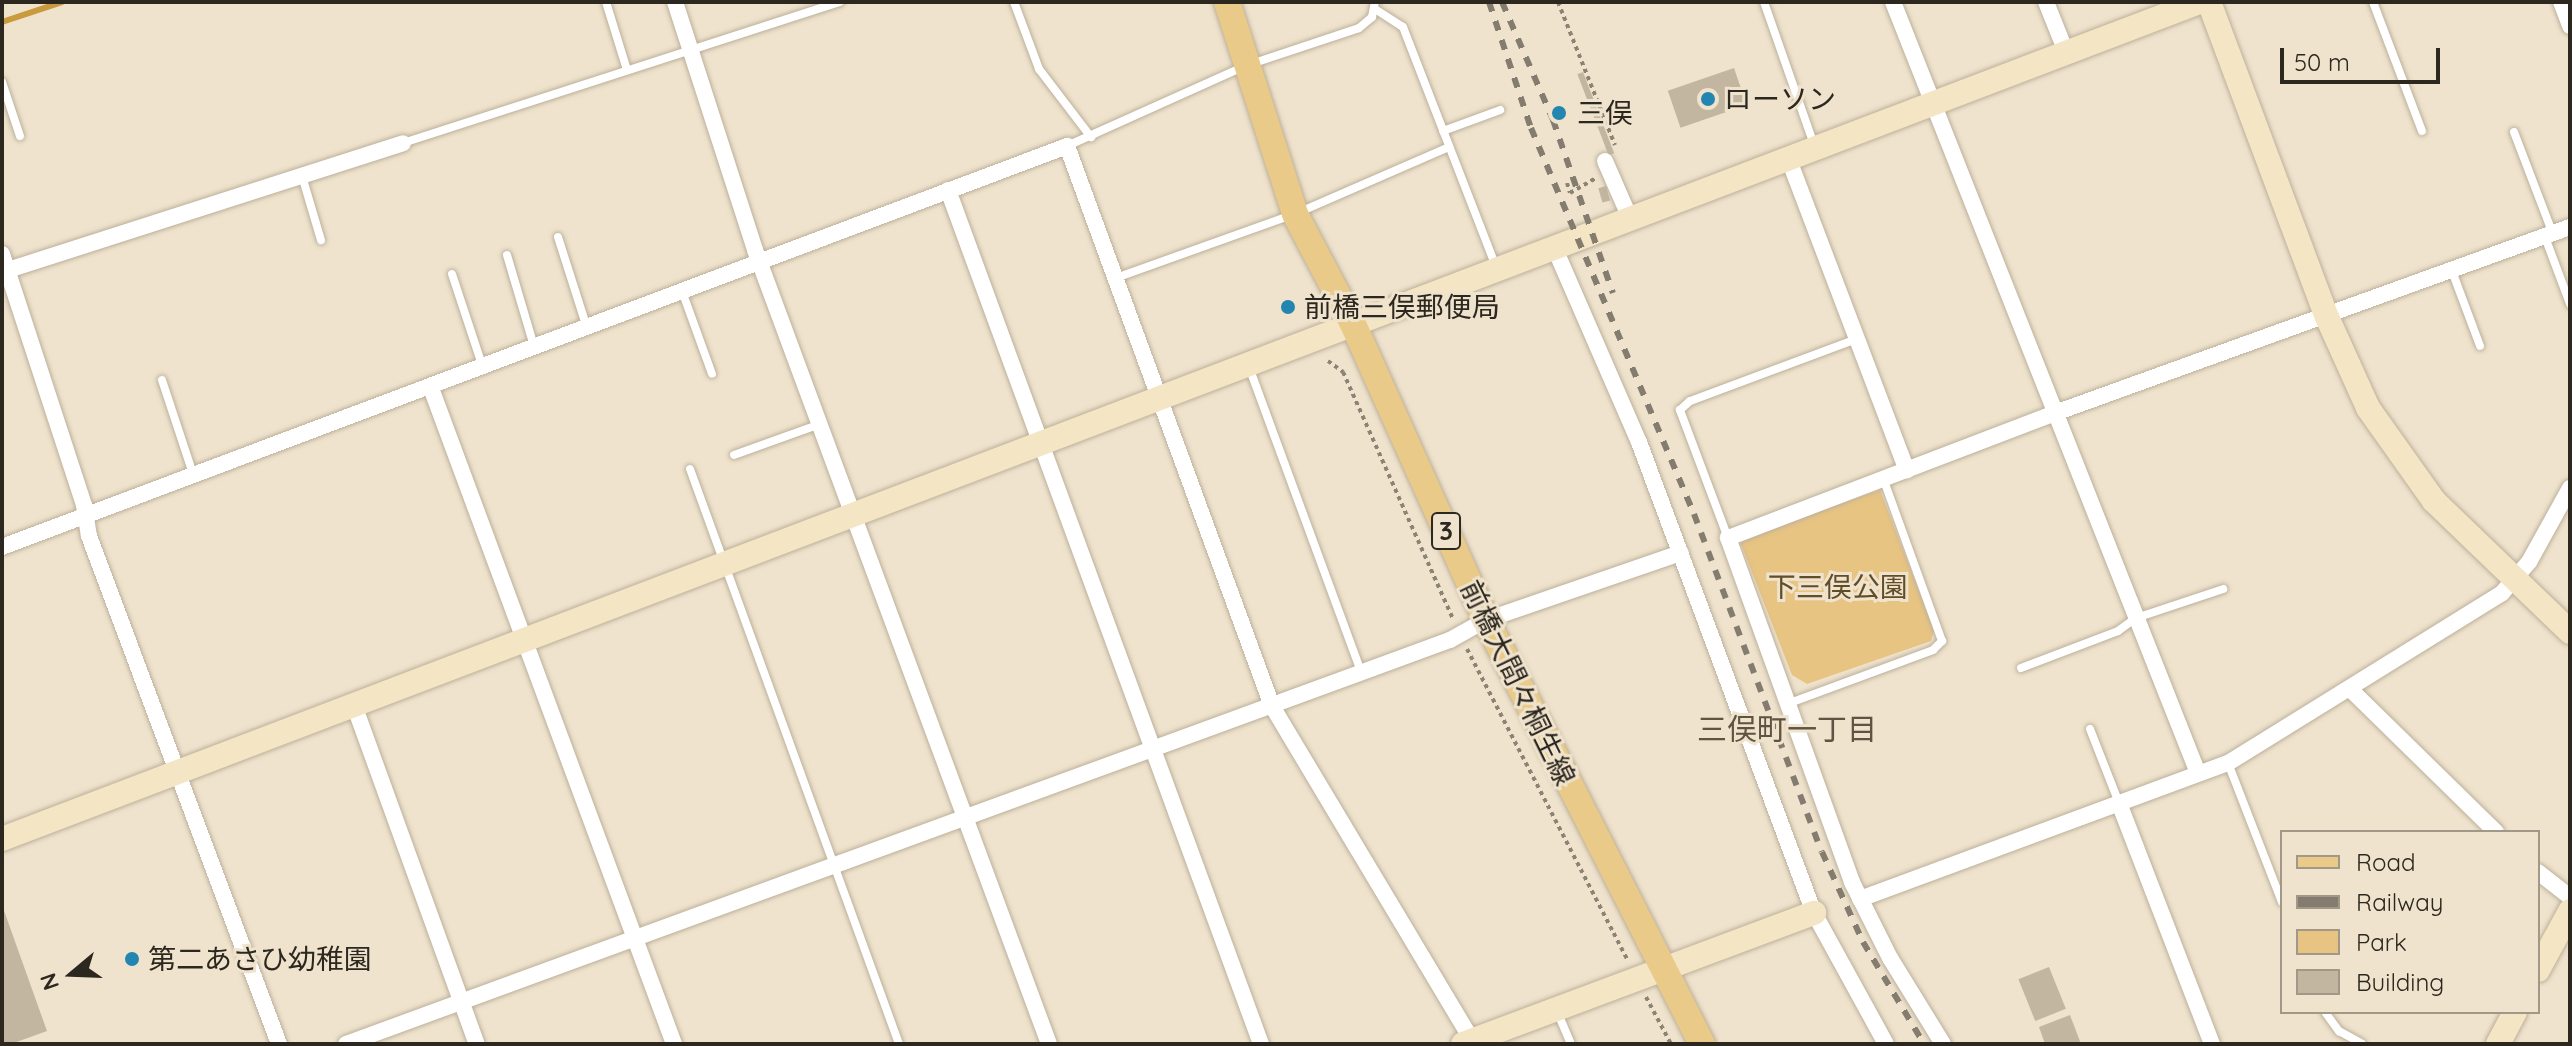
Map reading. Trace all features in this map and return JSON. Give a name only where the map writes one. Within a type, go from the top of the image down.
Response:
[{"type":"main road","name":"前橋大間々桐生線","points":[[1227,2],[1245,66],[1295,214],[1353,324],[1486,620],[1702,1044]]},
{"type":"street","points":[[675,2],[761,261],[1049,1044]]},
{"type":"street","points":[[1893,2],[2198,773]]},
{"type":"street","points":[[2046,2],[2066,52]]},
{"type":"street","points":[[2,839],[178,770],[724,567],[1353,324],[1816,150],[1932,102],[2200,2]]},
{"type":"street","points":[[2209,2],[2327,317],[2351,375],[2392,447],[2434,501],[2514,582],[2570,632]]},
{"type":"street","points":[[2561,2],[2570,26]]},
{"type":"street","points":[[5,271],[403,143]]},
{"type":"street","points":[[2,547],[1067,146],[1272,706],[1470,1043],[1814,913]]},
{"type":"street","points":[[1789,160],[1907,470]]},
{"type":"street","points":[[1608,167],[1626,209]]},
{"type":"street","points":[[948,190],[1261,1044]]},
{"type":"street","points":[[1943,1044],[1860,899],[1786,704],[1728,538],[1884,481],[2055,413],[2570,227]]},
{"type":"street","points":[[1555,249],[1639,442],[1814,913],[1886,1044]]},
{"type":"street","points":[[2,254],[85,518],[279,1044]]},
{"type":"street","points":[[431,388],[674,1044]]},
{"type":"street","points":[[1860,899],[2228,763],[2351,690],[2514,582],[2570,488]]},
{"type":"street","points":[[346,1044],[1272,706],[1461,635],[1486,620],[1681,553]]},
{"type":"street","points":[[2351,690],[2494,830]]},
{"type":"street","points":[[354,705],[477,1044]]},
{"type":"street","points":[[2119,803],[2212,1044]]},
{"type":"street","points":[[2540,874],[2570,897]]},
{"type":"street","points":[[2540,966],[2570,911]]},
{"type":"street","points":[[2498,1044],[2514,1014]]},
{"type":"lane","points":[[606,2],[627,70]]},
{"type":"lane","points":[[403,143],[840,2]]},
{"type":"lane","points":[[1014,2],[1039,69],[1091,137]]},
{"type":"lane","points":[[1764,2],[1816,150]]},
{"type":"lane","points":[[2373,2],[2422,131]]},
{"type":"lane","points":[[1067,146],[1245,66],[1359,28],[1375,5],[1403,27],[1497,271]]},
{"type":"lane","points":[[2,82],[6,109],[20,136]]},
{"type":"lane","points":[[1443,131],[1500,110]]},
{"type":"lane","points":[[2514,132],[2570,304]]},
{"type":"lane","points":[[1115,278],[1295,214],[1449,147]]},
{"type":"lane","points":[[301,175],[321,240]]},
{"type":"lane","points":[[558,237],[587,328]]},
{"type":"lane","points":[[507,255],[535,348]]},
{"type":"lane","points":[[2452,271],[2480,346]]},
{"type":"lane","points":[[452,274],[483,368]]},
{"type":"lane","points":[[682,291],[712,374]]},
{"type":"lane","points":[[1728,538],[1680,410],[1690,401],[1857,339]]},
{"type":"lane","points":[[1248,366],[1361,672]]},
{"type":"lane","points":[[162,380],[194,477]]},
{"type":"lane","points":[[734,455],[821,423]]},
{"type":"lane","points":[[690,469],[899,1044]]},
{"type":"lane","points":[[1786,704],[1933,650],[1942,641],[1884,481]]},
{"type":"lane","points":[[2021,668],[2118,631],[2136,618],[2223,589]]},
{"type":"lane","points":[[2090,729],[2119,803]]},
{"type":"lane","points":[[2228,763],[2280,897]]},
{"type":"lane","points":[[1556,1010],[1571,1044]]},
{"type":"lane","points":[[2326,1014],[2339,1031],[2362,1044]]},
{"type":"path","points":[[1558,2],[1620,158],[1620,169],[1608,167],[1570,193],[1567,183]]},
{"type":"path","points":[[1328,361],[1343,372],[1461,635],[1671,1044]]},
{"type":"green space","name":"下三俣公園","points":[[1880,490],[1934,630],[1931,641],[1807,684],[1792,675],[1741,544],[1746,537]]},
{"type":"building","name":"ローソン","points":[[1734,68],[1747,105],[1681,128],[1668,91]]},
{"type":"building","points":[[1583,72],[1614,153],[1609,155],[1577,74]]},
{"type":"building","points":[[1606,186],[1610,200],[1602,203],[1598,188]]},
{"type":"building","points":[[2,905],[47,1031],[11,1044],[2,1044]]},
{"type":"building","points":[[2049,967],[2066,1009],[2035,1021],[2018,979]]},
{"type":"building","points":[[2070,1015],[2081,1044],[2045,1044],[2039,1027]]},
{"type":"waterway","points":[[2,22],[62,2]]},
{"type":"railway","points":[[1489,2],[1531,128],[1694,514],[1822,852],[1863,942],[1924,1044]]},
{"type":"railway","points":[[1502,2],[1553,120],[1613,293]]},
{"type":"place","name":"ローソン","points":[[1708,99]]},
{"type":"place","name":"三俣","points":[[1559,113]]},
{"type":"place","name":"前橋三俣郵便局","points":[[1288,307]]},
{"type":"place","name":"第二あさひ幼稚園","points":[[132,959]]},
{"type":"district","name":"三俣町一丁目","points":[[1787,729]]}]
